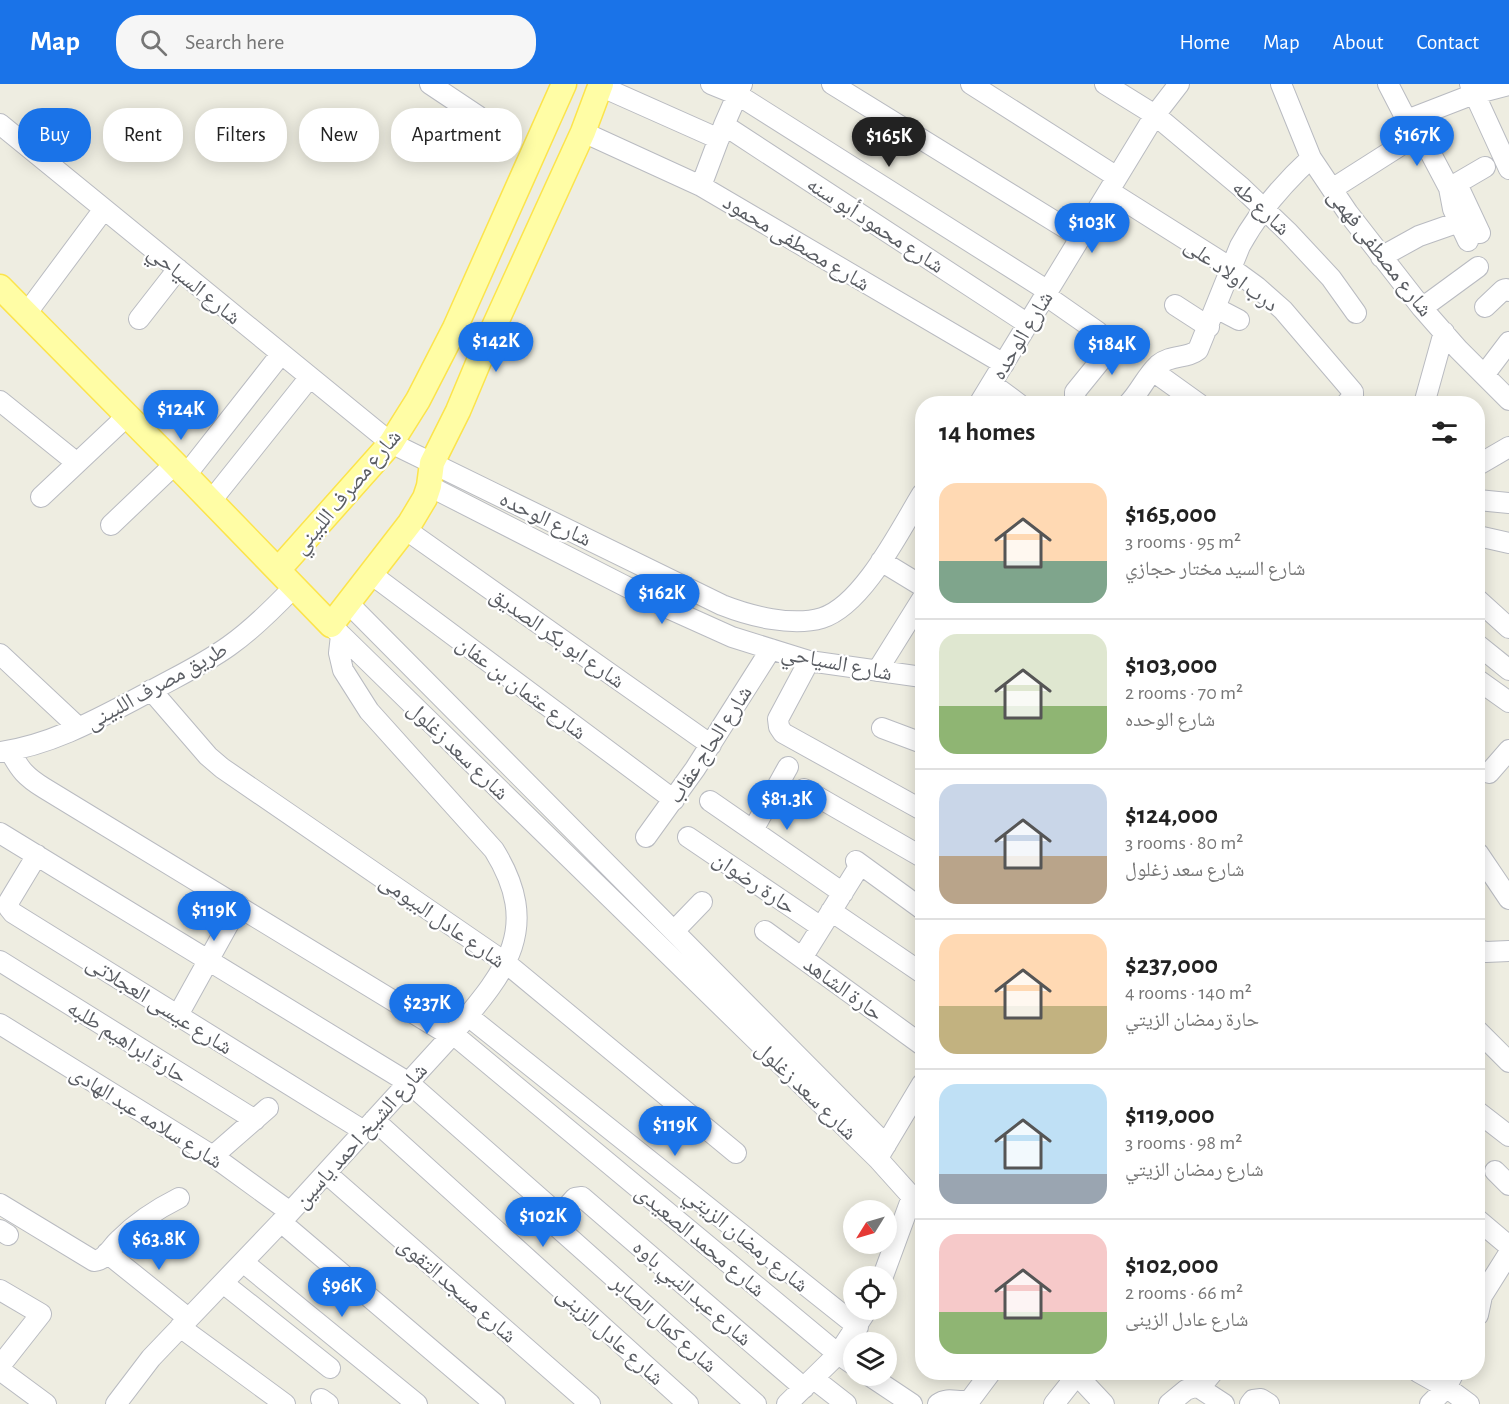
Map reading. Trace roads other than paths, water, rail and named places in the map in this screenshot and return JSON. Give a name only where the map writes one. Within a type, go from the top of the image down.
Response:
[{"type":"main road","name":"شارع مصرف اللبيني","points":[[278,570],[391,443],[418,400],[455,327],[564,84]]},
{"type":"main road","points":[[336,630],[349,604],[405,529],[425,498],[431,475],[475,370],[583,132],[600,85]]},
{"type":"main road","name":"شارع سعد زغلول","points":[[0,288],[336,630]]},
{"type":"main road","points":[[455,327],[487,342]]},
{"type":"main road","points":[[442,355],[475,370]]},
{"type":"street","points":[[430,84],[455,91],[471,108]]},
{"type":"street","points":[[711,84],[740,89],[1046,293],[1098,332]]},
{"type":"street","points":[[832,84],[1080,237]]},
{"type":"street","name":"درب اولاد على","points":[[971,84],[1257,287],[1282,310],[1332,366],[1353,392],[1351,396]]},
{"type":"street","name":"شارع طه","points":[[1105,84],[1155,115],[1266,209],[1331,278],[1356,313]]},
{"type":"street","name":"شارع الوحده","points":[[984,396],[1155,115],[1179,84]]},
{"type":"street","name":"شارع مصطفى فهمى","points":[[1281,84],[1311,158],[1381,257],[1422,308],[1509,400]]},
{"type":"street","points":[[1388,84],[1404,115],[1416,126],[1453,186],[1474,237],[1459,222],[1454,209],[1453,186]]},
{"type":"street","name":"شارع محمود أبو سنه","points":[[600,85],[721,132],[1028,324]]},
{"type":"street","points":[[1332,189],[1416,126],[1472,89],[1509,85]]},
{"type":"street","points":[[701,186],[740,89]]},
{"type":"street","points":[[1472,89],[1502,137],[1509,169]]},
{"type":"street","name":"شارع السياحي","points":[[0,124],[391,443]]},
{"type":"street","name":"شارع مصطفى محمود","points":[[583,132],[701,186],[1004,364]]},
{"type":"street","points":[[1134,396],[1154,371],[1167,360],[1194,354],[1198,350],[1248,232],[1276,195],[1311,158]]},
{"type":"street","points":[[1453,186],[1485,167]]},
{"type":"street","points":[[26,314],[104,209]]},
{"type":"street","points":[[1381,257],[1419,236],[1459,222]]},
{"type":"street","points":[[1422,308],[1478,267]]},
{"type":"street","points":[[139,319],[178,270]]},
{"type":"street","points":[[1485,307],[1503,290],[1509,291]]},
{"type":"street","points":[[1175,304],[1212,318],[1239,320]]},
{"type":"street","points":[[1426,396],[1444,332]]},
{"type":"street","points":[[1484,375],[1509,342]]},
{"type":"street","points":[[1075,396],[1075,392],[1114,344]]},
{"type":"street","points":[[111,525],[181,470],[281,354]]},
{"type":"street","points":[[1154,371],[1188,396]]},
{"type":"street","points":[[211,501],[310,377]]},
{"type":"street","points":[[992,384],[1008,396]]},
{"type":"street","points":[[0,401],[77,463]]},
{"type":"street","points":[[41,497],[127,416]]},
{"type":"street","name":"شارع الوحده","points":[[391,443],[431,475],[579,533],[722,605],[741,612],[774,619],[823,618],[852,599],[881,561],[915,505]]},
{"type":"street","points":[[1485,461],[1509,447]]},
{"type":"street","name":"شارع السياحي","points":[[431,475],[567,557],[722,632],[808,661],[915,676]]},
{"type":"street","points":[[1485,501],[1509,503]]},
{"type":"street","name":"شارع ابو بكر الصديق","points":[[405,529],[711,745]]},
{"type":"street","points":[[567,557],[579,533]]},
{"type":"street","points":[[1485,538],[1509,543]]},
{"type":"street","points":[[881,561],[915,582]]},
{"type":"street","name":"شارع عثمان بن عفان","points":[[371,574],[674,800]]},
{"type":"street","name":"طريق مصرف اللبينى","points":[[5,751],[58,736],[114,711],[192,670],[230,646],[294,587]]},
{"type":"street","name":"شارع سعد زغلول","points":[[349,604],[674,932],[882,1152],[915,1199]]},
{"type":"street","points":[[1485,606],[1509,628]]},
{"type":"street","points":[[877,671],[915,615]]},
{"type":"street","name":"شارع سعد زغلول","points":[[336,630],[882,1152]]},
{"type":"street","name":"شارع الشيخ احمد ياسين","points":[[116,1404],[151,1358],[286,1217],[452,1035],[506,963],[514,945],[516,905],[510,882],[494,850],[369,711],[344,670],[336,630]]},
{"type":"street","name":"شارع الحاج عقاب","points":[[646,837],[711,745],[771,649]]},
{"type":"street","points":[[1485,651],[1509,670]]},
{"type":"street","points":[[0,654],[78,727]]},
{"type":"street","points":[[808,661],[778,719],[783,733],[915,806]]},
{"type":"street","points":[[1485,685],[1509,702]]},
{"type":"street","name":"شارع عادل البيومى","points":[[151,690],[201,748],[222,768],[506,963],[736,1153]]},
{"type":"street","points":[[882,728],[915,740]]},
{"type":"street","points":[[1489,773],[1509,750]]},
{"type":"street","name":"شارع محمد الصعيدى","points":[[5,751],[27,777],[452,1035],[843,1357]]},
{"type":"street","points":[[753,830],[788,767]]},
{"type":"street","points":[[804,789],[915,853]]},
{"type":"street","points":[[710,801],[843,893]]},
{"type":"street","name":"شارع كمال الصابر","points":[[0,833],[409,1083],[559,1215],[555,1225],[756,1404]]},
{"type":"street","name":"حارة رضوان","points":[[688,837],[915,969]]},
{"type":"street","name":"شارع عيسى العجلاتى","points":[[37,855],[9,899],[9,908],[178,1016],[369,1126]]},
{"type":"street","points":[[802,958],[843,893],[858,863],[915,904]]},
{"type":"street","points":[[1485,863],[1509,899]]},
{"type":"street","points":[[674,932],[702,902]]},
{"type":"street","points":[[178,1016],[238,905]]},
{"type":"street","name":"حارة الشاهد","points":[[765,931],[915,1040]]},
{"type":"street","points":[[1485,951],[1509,951]]},
{"type":"street","name":"حارة ابراهيم طلبه","points":[[0,961],[262,1114],[213,1156]]},
{"type":"street","name":"شارع رمضان الزيتي","points":[[468,1016],[858,1327]]},
{"type":"street","name":"شارع سلامه عبد الهادى","points":[[0,1024],[213,1156],[286,1217],[495,1404]]},
{"type":"street","points":[[1485,1038],[1509,1062]]},
{"type":"street","points":[[882,1152],[915,1099]]},
{"type":"street","points":[[1485,1117],[1509,1136]]},
{"type":"street","name":"شارع عادل الزينى","points":[[369,1126],[688,1404]]},
{"type":"street","points":[[1495,1171],[1509,1185]]},
{"type":"street","name":"شارع مسجد التقوى","points":[[326,1173],[590,1404]]},
{"type":"street","name":"شارع عبد النبي باوه","points":[[559,1215],[575,1198],[582,1197],[803,1393],[846,1404]]},
{"type":"street","points":[[0,1204],[90,1260],[99,1260],[135,1224],[179,1198]]},
{"type":"street","points":[[888,1266],[915,1206]]},
{"type":"street","points":[[1485,1227],[1509,1253],[1485,1283]]},
{"type":"street","points":[[107,1253],[184,1323],[285,1404]]},
{"type":"street","points":[[243,1262],[417,1404]]},
{"type":"street","points":[[222,1283],[330,1368]]},
{"type":"street","points":[[0,1290],[41,1314],[0,1368],[46,1404]]},
{"type":"street","points":[[856,1332],[862,1320]]},
{"type":"street","points":[[803,1393],[843,1361]]},
{"type":"street","points":[[938,1404],[946,1399],[963,1402],[970,1400],[985,1380]]},
{"type":"street","points":[[1054,1404],[1072,1380]]},
{"type":"street","points":[[1082,1380],[1104,1404]]},
{"type":"street","points":[[1168,1404],[1186,1390],[1198,1387],[1207,1380]]},
{"type":"street","points":[[1430,1404],[1450,1380],[1469,1404]]},
{"type":"street","points":[[885,1386],[912,1404]]},
{"type":"street","points":[[1198,1387],[1224,1404]]},
{"type":"street","points":[[1250,1404],[1253,1400],[1258,1399],[1269,1404]]}]
